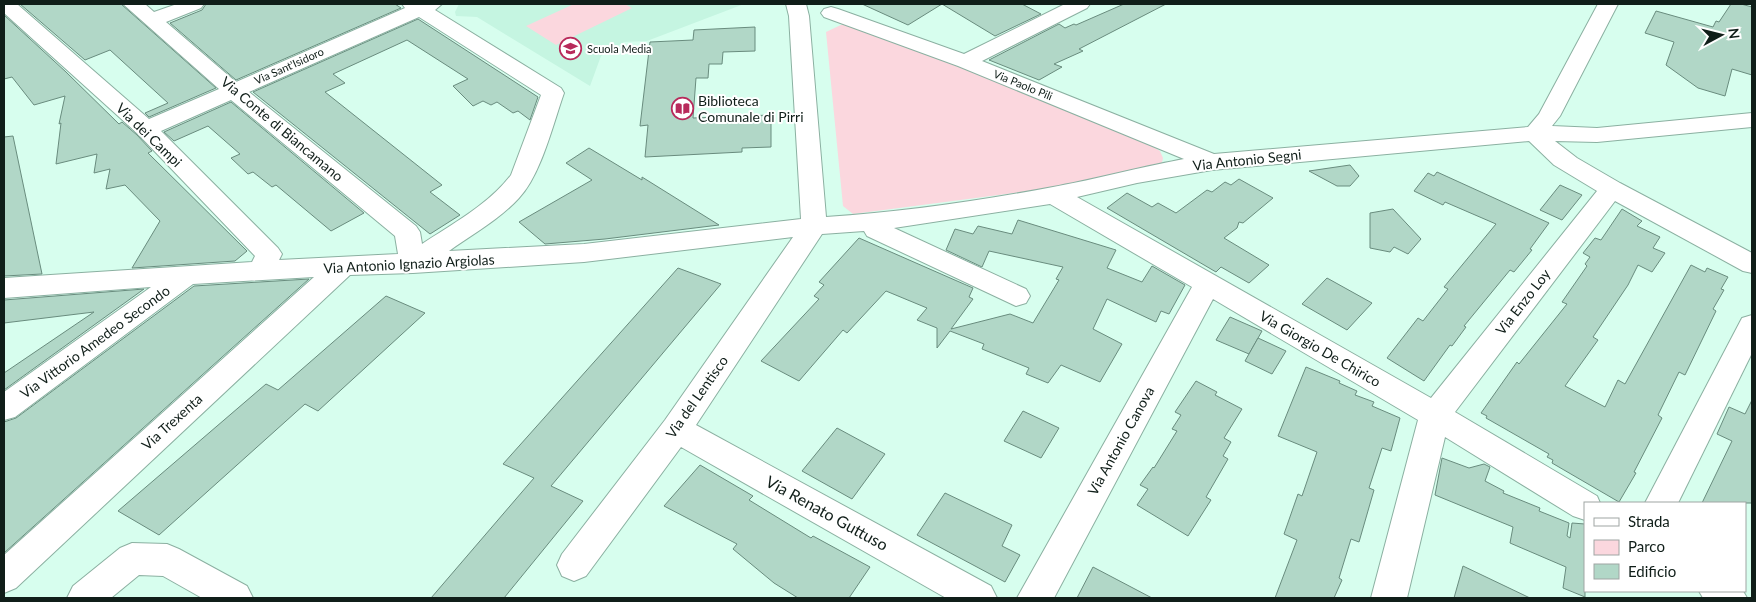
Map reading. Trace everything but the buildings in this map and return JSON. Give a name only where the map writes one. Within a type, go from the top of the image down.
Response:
[{"type":"street","name":"Via Conte di Biancamano","points":[[133,4],[234,90],[407,232],[414,264]]},
{"type":"street","points":[[152,20],[194,4]]},
{"type":"street","points":[[965,62],[1080,4]]},
{"type":"street","points":[[1608,4],[1549,116],[1535,133],[1551,150],[1573,166],[1752,264]]},
{"type":"street","points":[[414,264],[492,208],[511,192],[522,177],[553,93],[421,6]]},
{"type":"street","name":"Via Sant'Isidoro","points":[[146,129],[421,6]]},
{"type":"street","name":"Via dei Campi","points":[[12,8],[146,129],[269,254],[261,272]]},
{"type":"street","points":[[814,226],[798,10],[839,8]]},
{"type":"street","name":"Via Paolo Pili","points":[[839,8],[965,62],[1212,162]]},
{"type":"street","name":"Via Antonio Segni","points":[[814,226],[874,222],[938,214],[1054,194],[1137,175],[1212,162],[1535,133],[1597,135],[1752,120]]},
{"type":"street","points":[[1570,134],[1579,154],[1603,183]]},
{"type":"street","name":"Via Enzo Loy","points":[[1435,416],[1603,183]]},
{"type":"street","name":"Via Giorgio De Chirico","points":[[1054,194],[1435,416],[1584,505]]},
{"type":"street","points":[[874,222],[876,230],[1016,296]]},
{"type":"street","name":"Via Antonio Ignazio Argiolas","points":[[4,288],[187,275],[414,264],[584,259],[814,226]]},
{"type":"street","name":"Via del Lentisco","points":[[574,565],[676,429],[814,226]]},
{"type":"street","name":"Via Trexenta","points":[[4,577],[341,268]]},
{"type":"street","name":"Via Vittorio Amedeo Secondo","points":[[4,408],[187,275]]},
{"type":"street","name":"Via Antonio Canova","points":[[1035,598],[1208,283]]},
{"type":"street","points":[[1662,502],[1752,325]]},
{"type":"street","points":[[1389,598],[1435,416]]},
{"type":"street","name":"Via Renato Guttuso","points":[[676,429],[979,598]]},
{"type":"street","points":[[85,598],[132,559],[167,560],[235,598]]},
{"type":"shaded area","name":"Scuola Media","points":[[459,4],[744,4],[647,41],[624,42],[601,56],[590,86],[477,17],[456,16],[455,12]]},
{"type":"green space","points":[[574,4],[625,4],[632,8],[556,45],[526,26]]},
{"type":"green space","points":[[845,23],[997,81],[1144,141],[1160,151],[1163,158],[1162,163],[1052,188],[853,214],[843,206],[826,32]]},
{"type":"place","name":"Scuola Media","points":[[571,49]]},
{"type":"place","name":"Biblioteca Comunale di Pirri","points":[[682,109]]}]
